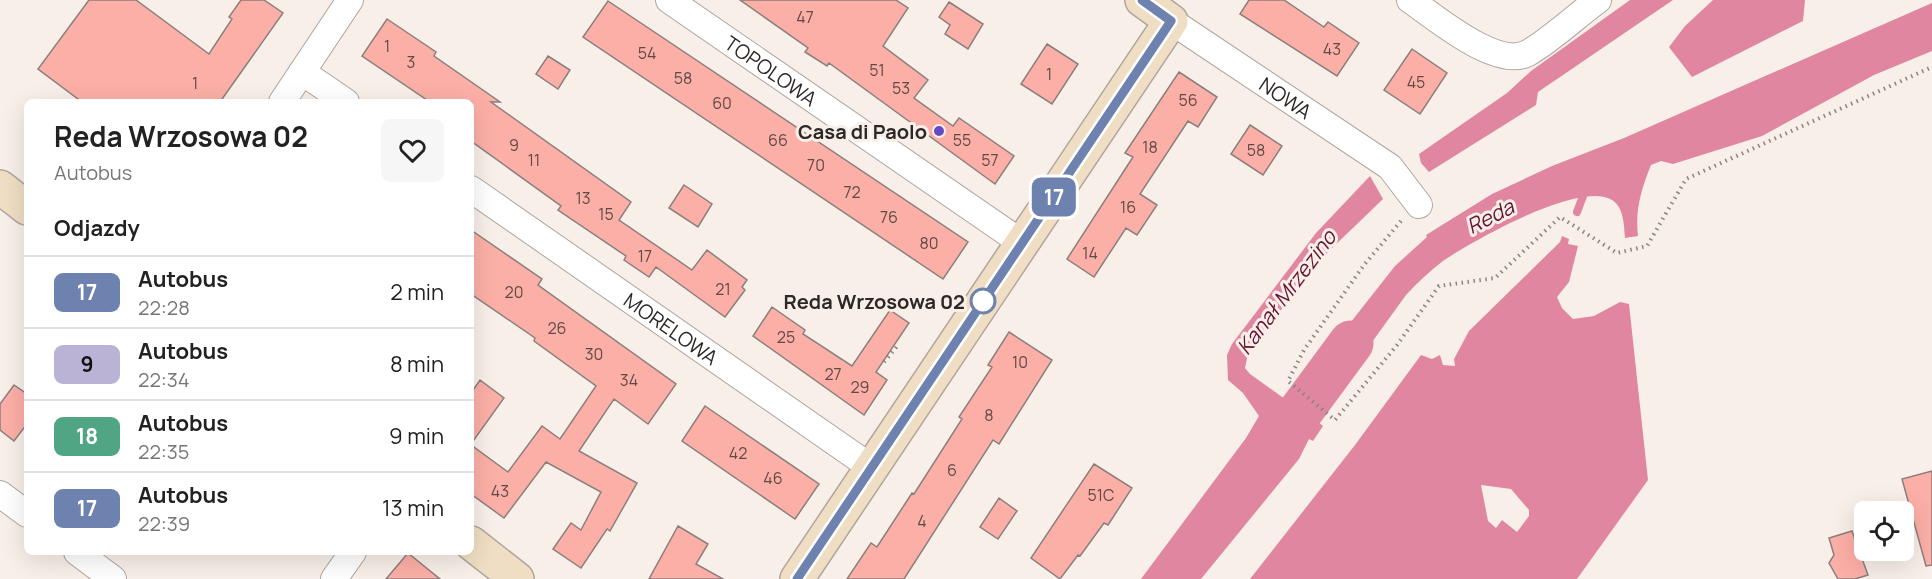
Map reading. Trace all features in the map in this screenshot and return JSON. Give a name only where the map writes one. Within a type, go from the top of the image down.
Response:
[{"type":"street","points":[[284,99],[350,0]]},
{"type":"street","name":"TOPOLOWA","points":[[669,0],[1022,243]]},
{"type":"street","name":"NOWA","points":[[1142,0],[1390,167],[1419,205]]},
{"type":"street","points":[[1410,0],[1484,49],[1504,57],[1526,55],[1598,0]]},
{"type":"street","points":[[797,579],[1171,21]]},
{"type":"street","points":[[302,72],[342,99]]},
{"type":"street","points":[[0,187],[24,206]]},
{"type":"street","name":"MORELOWA","points":[[474,191],[872,468]]},
{"type":"street","points":[[0,494],[24,512]]},
{"type":"street","points":[[474,545],[517,579]]},
{"type":"street","points":[[81,555],[113,579]]},
{"type":"street","points":[[334,579],[351,555]]},
{"type":"path","points":[[1419,205],[1395,226],[1364,265],[1304,350],[1288,381],[1296,390],[1335,420],[1397,345],[1439,286],[1495,278],[1560,218],[1617,253],[1647,246],[1686,179],[1932,68]]},
{"type":"path","points":[[884,362],[899,344]]},
{"type":"water","points":[[1630,0],[1673,0],[1538,92],[1536,105],[1429,172],[1421,163],[1419,154],[1507,93],[1531,71]]},
{"type":"water","points":[[1713,0],[1805,0],[1803,21],[1692,77],[1669,47],[1685,26]]},
{"type":"water","points":[[1932,3],[1932,51],[1874,75],[1762,136],[1673,164],[1661,161],[1651,165],[1640,200],[1637,217],[1638,236],[1625,238],[1623,217],[1619,207],[1612,200],[1597,196],[1576,198],[1526,216],[1457,252],[1419,282],[1406,295],[1328,403],[1302,384],[1395,266],[1427,237],[1426,235],[1492,194]]},
{"type":"water","name":"Kanał Mrzezino","points":[[1370,176],[1383,199],[1329,251],[1249,349],[1245,368],[1289,402],[1292,400],[1323,426],[1313,441],[1309,439],[1299,459],[1201,579],[1141,579],[1246,438],[1259,416],[1243,393],[1228,380],[1227,355],[1232,344],[1316,233]]},
{"type":"water","points":[[1562,236],[1569,239],[1568,244],[1578,246],[1569,282],[1557,297],[1562,308],[1573,319],[1594,316],[1620,302],[1629,304],[1648,480],[1577,579],[1250,579],[1355,445],[1421,355],[1432,359],[1440,355],[1443,365],[1455,366],[1454,359],[1469,331],[1560,242]],"holes":[[[1481,485],[1511,489],[1529,510],[1529,516],[1517,532],[1502,520],[1496,528],[1488,521]]]},
{"type":"building","points":[[89,0],[136,0],[209,54],[232,19],[229,17],[241,0],[264,0],[283,13],[222,99],[78,99],[38,69]]},
{"type":"building","points":[[740,0],[896,0],[908,8],[883,46],[928,80],[914,98],[953,126],[959,118],[1014,156],[995,184],[829,63],[827,66],[805,52],[808,48]]},
{"type":"building","points":[[1249,0],[1284,0],[1324,27],[1328,22],[1359,43],[1337,76],[1240,14]]},
{"type":"building","points":[[608,1],[968,242],[943,279],[583,37]]},
{"type":"building","points":[[949,2],[983,24],[968,49],[945,34],[950,25],[939,17]]},
{"type":"building","points":[[387,19],[436,52],[434,56],[500,102],[491,102],[631,202],[619,220],[692,270],[707,250],[747,280],[742,287],[745,290],[725,317],[656,267],[649,277],[624,260],[626,256],[558,210],[561,206],[474,143],[474,99],[426,99],[362,56]]},
{"type":"building","points":[[1047,44],[1078,64],[1052,104],[1021,84]]},
{"type":"building","points":[[1412,49],[1447,73],[1420,114],[1384,90]]},
{"type":"building","points":[[548,56],[570,70],[558,89],[536,74]]},
{"type":"building","points":[[1179,72],[1217,97],[1198,127],[1188,121],[1140,194],[1157,205],[1137,235],[1126,228],[1094,277],[1067,259],[1133,157],[1125,153]]},
{"type":"building","points":[[1250,125],[1282,146],[1263,175],[1231,154]]},
{"type":"building","points":[[684,185],[712,204],[698,227],[669,208]]},
{"type":"building","points":[[474,232],[542,279],[538,285],[676,384],[648,424],[614,399],[579,451],[637,483],[610,531],[607,529],[581,568],[553,549],[571,523],[581,530],[601,492],[546,462],[504,518],[474,496],[474,447],[508,472],[542,426],[560,439],[596,386],[534,341],[535,338],[474,296]]},
{"type":"building","points":[[772,307],[805,330],[803,334],[852,366],[890,310],[909,323],[876,372],[887,380],[864,415],[753,336]]},
{"type":"building","points":[[1009,332],[1052,360],[999,444],[993,440],[904,579],[847,579],[871,543],[877,547],[912,493],[914,494],[962,419],[959,417],[992,367],[988,365]]},
{"type":"building","points":[[480,380],[504,398],[474,440],[474,389]]},
{"type":"building","points":[[14,385],[24,392],[24,428],[14,441],[0,430],[0,404]]},
{"type":"building","points":[[705,406],[819,484],[795,519],[682,441]]},
{"type":"building","points":[[1094,464],[1132,488],[1108,525],[1104,523],[1060,579],[1031,558]]},
{"type":"building","points":[[1932,471],[1932,565],[1926,566],[1914,522],[1914,501],[1908,501],[1902,479]]},
{"type":"building","points":[[999,498],[1017,511],[998,539],[980,527]]},
{"type":"building","points":[[678,526],[708,544],[696,564],[723,579],[649,579]]},
{"type":"building","points":[[1852,531],[1854,561],[1863,561],[1868,575],[1855,579],[1838,579],[1829,563],[1834,555],[1829,538]]},
{"type":"building","points":[[406,555],[410,555],[440,579],[386,579]]},
{"type":"waterway","points":[[1577,212],[1586,188]]},
{"type":"waterway","name":"Reda","points":[[1267,457],[1351,343]]},
{"type":"bus line","name":"17","points":[[797,579],[1171,21],[1142,0]]},
{"type":"place","name":"Casa di Paolo","points":[[939,131]]},
{"type":"place","name":"Reda Wrzosowa 02","points":[[983,301]]}]
